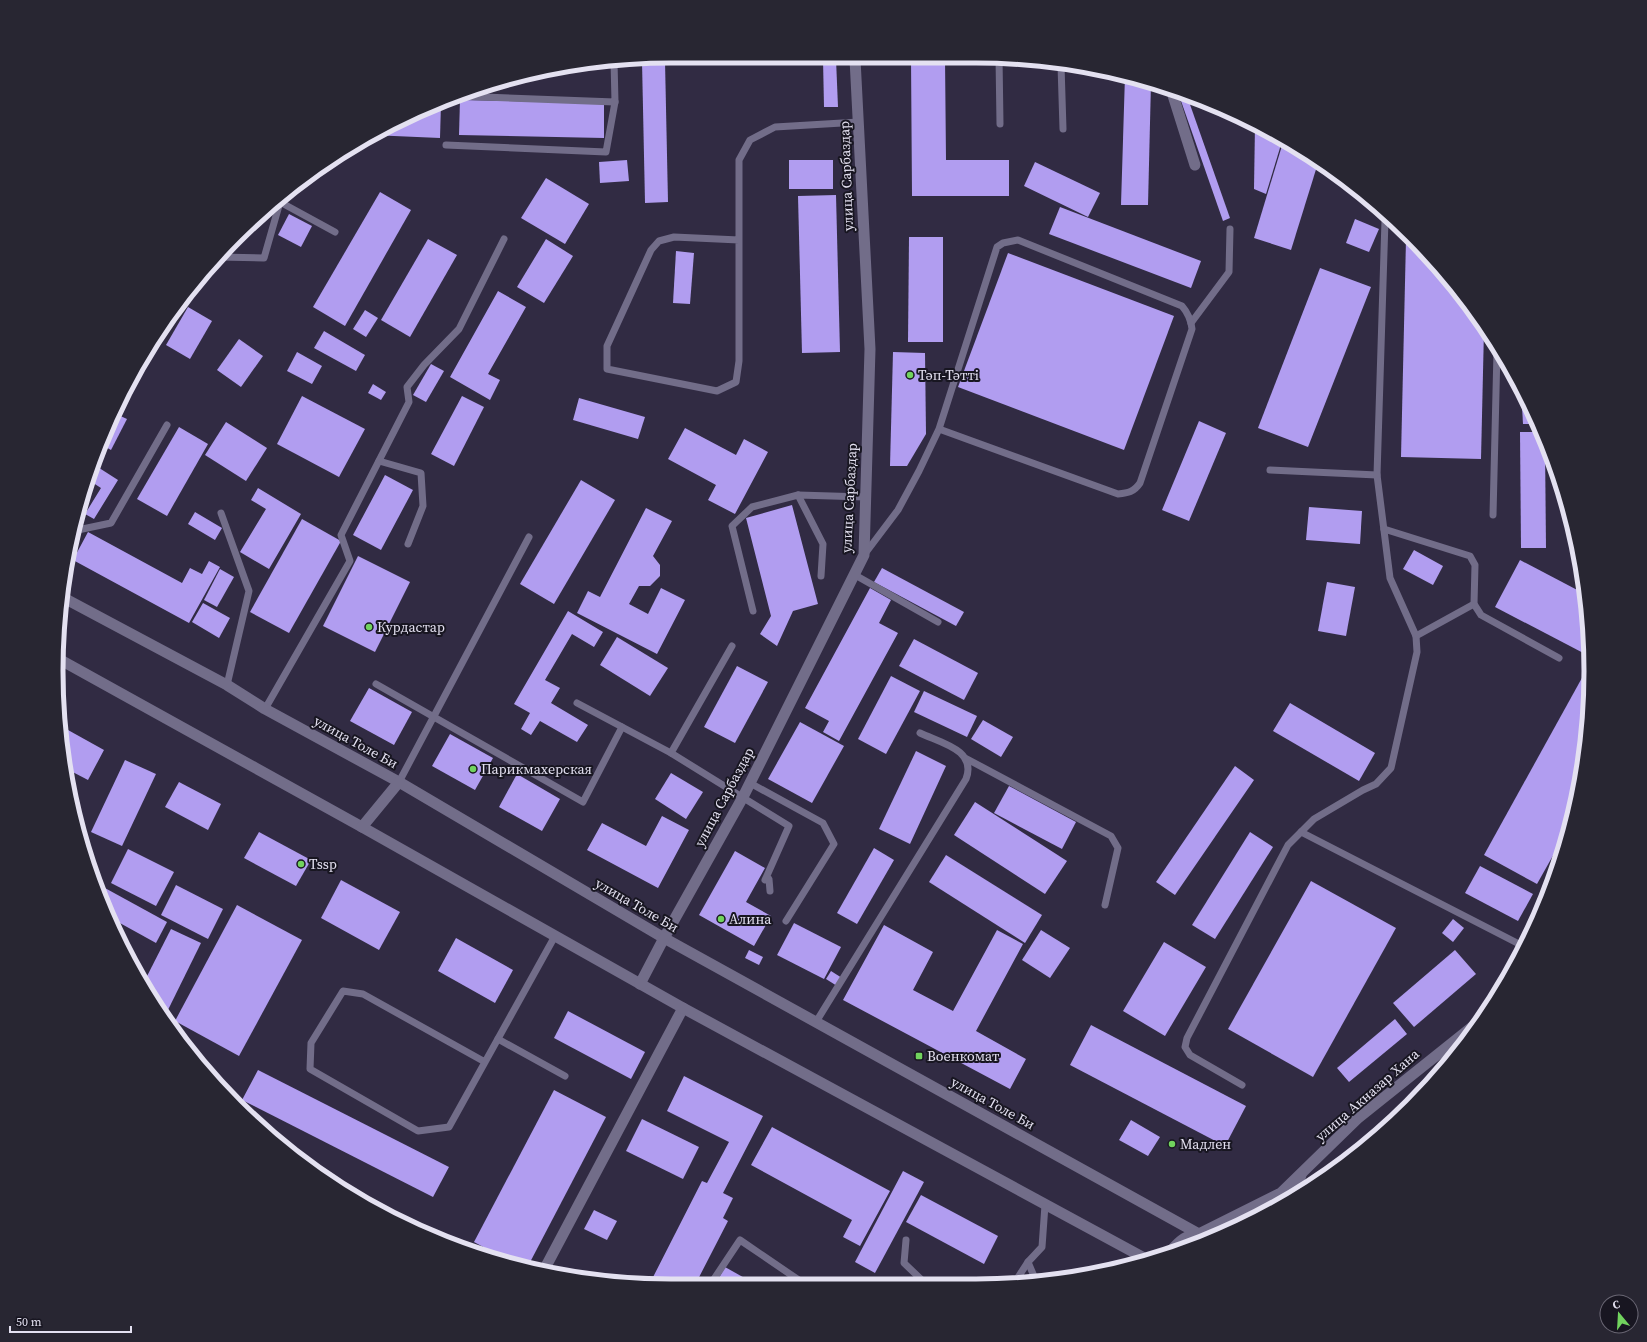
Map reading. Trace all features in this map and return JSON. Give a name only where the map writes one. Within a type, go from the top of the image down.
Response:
[{"type":"main road","name":"улица Сарбаздар","points":[[640,984],[743,797],[864,555],[870,349],[855,63]]},
{"type":"main road","points":[[1173,96],[1194,165]]},
{"type":"main road","name":"улица Толе Би","points":[[67,600],[227,685],[265,709],[399,782],[664,938],[1199,1234]]},
{"type":"main road","points":[[63,661],[362,827],[683,1008],[1140,1256]]},
{"type":"main road","points":[[362,827],[399,782]]},
{"type":"main road","points":[[546,1266],[683,1008]]},
{"type":"main road","name":"улица Акназар Хана","points":[[1276,1200],[1281,1193],[1357,1119],[1465,1032]]},
{"type":"main road","points":[[1297,1187],[1302,1173]]},
{"type":"main road","name":"улица Акназар Хана","points":[[1175,1245],[1188,1236],[1199,1234],[1281,1193]]},
{"type":"main road","points":[[1199,1234],[1204,1235]]},
{"type":"lane","points":[[999,64],[1000,124]]},
{"type":"lane","points":[[446,145],[606,152],[614,102],[614,66]]},
{"type":"lane","points":[[1061,69],[1063,129]]},
{"type":"lane","points":[[472,97],[614,102]]},
{"type":"lane","points":[[739,240],[674,237],[660,241],[651,250],[607,346],[607,369],[717,391],[736,382],[739,361],[739,240],[739,160],[750,140],[775,127],[859,122]]},
{"type":"lane","points":[[284,202],[335,232]]},
{"type":"lane","points":[[226,257],[264,258],[278,208]]},
{"type":"lane","points":[[1242,1085],[1190,1055],[1185,1047],[1187,1038],[1288,845],[1314,819],[1376,784],[1391,768],[1417,652],[1416,636],[1390,578],[1377,475],[1385,221]]},
{"type":"lane","points":[[1191,323],[1229,272],[1230,229]]},
{"type":"lane","points":[[265,709],[350,561],[341,535],[409,402],[407,387],[424,365],[459,329],[504,239]]},
{"type":"lane","points":[[864,555],[898,510],[919,471],[939,428],[994,253],[997,247],[1003,242],[1018,240],[1182,306],[1191,323],[1192,329],[1140,483],[1136,489],[1128,493],[1118,494],[939,428]]},
{"type":"lane","points":[[1493,515],[1497,357]]},
{"type":"lane","points":[[80,530],[111,523],[167,426]]},
{"type":"lane","points":[[379,461],[421,473],[423,506],[408,544]]},
{"type":"lane","points":[[1270,470],[1377,475]]},
{"type":"lane","points":[[798,495],[823,544],[821,576]]},
{"type":"lane","points":[[753,611],[732,526],[752,507],[798,495],[865,497]]},
{"type":"lane","points":[[221,513],[249,591],[227,685]]},
{"type":"lane","points":[[1384,529],[1470,556],[1475,565],[1474,604],[1481,615],[1559,658]]},
{"type":"lane","points":[[399,782],[530,537]]},
{"type":"lane","points":[[855,574],[938,622]]},
{"type":"lane","points":[[1416,636],[1474,604]]},
{"type":"lane","points":[[671,753],[732,646]]},
{"type":"lane","points":[[376,684],[583,802],[622,727]]},
{"type":"lane","points":[[577,703],[671,753],[789,826],[765,880],[769,879],[770,891]]},
{"type":"lane","points":[[920,734],[959,751],[967,759],[1111,836],[1118,848],[1105,906]]},
{"type":"lane","points":[[816,1022],[966,779],[969,770],[967,759]]},
{"type":"lane","points":[[750,783],[824,823],[834,844],[786,921]]},
{"type":"lane","points":[[1300,832],[1519,944]]},
{"type":"lane","points":[[485,1062],[363,994],[343,991],[311,1043],[310,1069],[418,1131],[449,1127],[555,936]]},
{"type":"lane","points":[[498,1039],[565,1076]]},
{"type":"lane","points":[[1018,1278],[1028,1262],[1042,1247],[1045,1205]]},
{"type":"lane","points":[[714,1279],[740,1240],[797,1279]]},
{"type":"lane","points":[[906,1240],[904,1263],[921,1279]]},
{"type":"lane","points":[[1028,1262],[1034,1276]]},
{"type":"building","points":[[665,63],[668,202],[645,203],[642,64]]},
{"type":"building","points":[[672,63],[821,63],[821,64],[672,65]]},
{"type":"building","points":[[823,63],[836,63],[838,107],[824,107]]},
{"type":"building","points":[[911,63],[945,63],[946,160],[1009,160],[1009,196],[912,196]]},
{"type":"building","points":[[1125,82],[1151,89],[1148,205],[1121,205]]},
{"type":"building","points":[[1180,98],[1189,102],[1230,218],[1223,221]]},
{"type":"building","points":[[462,100],[604,103],[604,138],[459,135],[460,101]]},
{"type":"building","points":[[441,108],[440,138],[383,136]]},
{"type":"building","points":[[1255,131],[1281,145],[1266,194],[1254,189]]},
{"type":"building","points":[[1282,145],[1317,167],[1291,250],[1254,238]]},
{"type":"building","points":[[627,160],[629,181],[600,183],[599,162]]},
{"type":"building","points":[[789,160],[833,160],[833,189],[789,189]]},
{"type":"building","points":[[1035,162],[1100,193],[1088,217],[1024,186]]},
{"type":"building","points":[[546,178],[589,204],[565,244],[521,218]]},
{"type":"building","points":[[380,192],[411,210],[345,326],[313,307]]},
{"type":"building","points":[[836,195],[840,352],[802,353],[798,196]]},
{"type":"building","points":[[1060,207],[1201,261],[1191,288],[1049,234]]},
{"type":"building","points":[[289,214],[312,226],[301,247],[278,235]]},
{"type":"building","points":[[1355,219],[1379,229],[1369,252],[1346,243]]},
{"type":"building","points":[[909,237],[943,237],[943,342],[908,342]]},
{"type":"building","points":[[428,239],[457,255],[410,337],[381,320]]},
{"type":"building","points":[[546,239],[573,256],[544,303],[517,287]]},
{"type":"building","points":[[1406,241],[1433,270],[1484,336],[1481,459],[1401,457]]},
{"type":"building","points":[[676,251],[694,253],[690,304],[673,303]]},
{"type":"building","points":[[1008,253],[1174,316],[1124,450],[958,387]]},
{"type":"building","points":[[1320,268],[1371,287],[1308,447],[1258,428]]},
{"type":"building","points":[[498,291],[526,307],[488,374],[500,380],[490,400],[450,377]]},
{"type":"building","points":[[188,307],[212,321],[190,359],[166,345]]},
{"type":"building","points":[[365,310],[378,318],[366,337],[353,329]]},
{"type":"building","points":[[324,331],[365,355],[356,371],[314,348]]},
{"type":"building","points":[[239,339],[263,356],[241,387],[217,370]]},
{"type":"building","points":[[297,352],[322,366],[312,384],[287,371]]},
{"type":"building","points":[[893,352],[925,353],[926,434],[907,466],[890,466]]},
{"type":"building","points":[[431,364],[444,371],[426,402],[413,395]]},
{"type":"building","points":[[373,384],[386,392],[381,400],[368,393]]},
{"type":"building","points":[[302,396],[365,429],[339,477],[277,444]]},
{"type":"building","points":[[462,396],[484,407],[454,466],[431,454]]},
{"type":"building","points":[[579,398],[645,417],[638,439],[573,420]]},
{"type":"building","points":[[1522,404],[1531,424],[1523,424]]},
{"type":"building","points":[[120,416],[127,419],[111,450],[106,447]]},
{"type":"building","points":[[1199,421],[1226,433],[1189,521],[1162,510]]},
{"type":"building","points":[[226,422],[267,448],[246,481],[205,455]]},
{"type":"building","points":[[179,427],[208,444],[167,516],[137,499]]},
{"type":"building","points":[[685,428],[736,455],[744,439],[768,452],[735,514],[708,500],[716,485],[668,459]]},
{"type":"building","points":[[1520,432],[1535,432],[1545,457],[1546,548],[1521,548]]},
{"type":"building","points":[[98,467],[118,480],[94,519],[85,514],[101,488],[93,483]]},
{"type":"building","points":[[385,475],[413,490],[381,550],[353,535]]},
{"type":"building","points":[[581,480],[615,500],[554,604],[520,584]]},
{"type":"building","points":[[258,488],[301,514],[269,569],[240,552],[266,509],[251,500]]},
{"type":"building","points":[[792,505],[818,604],[793,611],[777,646],[760,634],[771,616],[746,518]]},
{"type":"building","points":[[1309,507],[1362,511],[1360,544],[1306,540]]},
{"type":"building","points":[[646,508],[672,521],[653,556],[660,565],[660,576],[650,586],[639,586],[629,604],[648,614],[661,588],[685,600],[657,654],[577,613],[588,591],[600,597]]},
{"type":"building","points":[[195,512],[222,528],[215,540],[188,524]]},
{"type":"building","points":[[302,519],[341,541],[289,633],[250,612]]},
{"type":"building","points":[[88,532],[182,583],[190,568],[202,574],[209,561],[220,567],[189,623],[74,560]]},
{"type":"building","points":[[1414,550],[1443,566],[1433,585],[1403,569]]},
{"type":"building","points":[[358,556],[410,582],[375,652],[323,626]]},
{"type":"building","points":[[1520,560],[1579,591],[1584,653],[1495,607]]},
{"type":"building","points":[[882,568],[964,612],[956,626],[874,582]]},
{"type":"building","points":[[220,569],[234,577],[217,607],[204,600]]},
{"type":"building","points":[[1327,582],[1355,587],[1346,636],[1318,631]]},
{"type":"building","points":[[870,588],[891,600],[879,623],[898,633],[839,741],[823,732],[829,721],[805,708]]},
{"type":"building","points":[[203,603],[230,618],[219,638],[192,622]]},
{"type":"building","points":[[568,611],[603,632],[594,647],[572,634],[545,680],[560,688],[551,703],[588,725],[577,742],[540,721],[531,735],[521,729],[530,713],[514,704]]},
{"type":"building","points":[[617,637],[668,668],[650,696],[600,665]]},
{"type":"building","points":[[914,639],[978,673],[964,700],[899,666]]},
{"type":"building","points":[[737,666],[768,682],[735,743],[704,727]]},
{"type":"building","points":[[1584,674],[1583,711],[1579,750],[1572,790],[1557,848],[1537,884],[1484,855]]},
{"type":"building","points":[[891,676],[920,691],[886,754],[858,739]]},
{"type":"building","points":[[369,688],[412,712],[394,745],[350,721]]},
{"type":"building","points":[[924,691],[977,716],[967,737],[914,712]]},
{"type":"building","points":[[1290,703],[1375,753],[1359,781],[1273,731]]},
{"type":"building","points":[[983,720],[1013,737],[1001,757],[971,739]]},
{"type":"building","points":[[800,722],[844,746],[812,803],[768,779]]},
{"type":"building","points":[[66,729],[104,750],[88,780],[72,772]]},
{"type":"building","points":[[450,734],[493,758],[475,790],[432,766]]},
{"type":"building","points":[[916,751],[946,766],[910,844],[879,829]]},
{"type":"building","points":[[125,760],[156,774],[122,846],[91,832]]},
{"type":"building","points":[[1235,766],[1254,780],[1175,895],[1156,882]]},
{"type":"building","points":[[671,773],[703,792],[686,819],[655,799]]},
{"type":"building","points":[[517,774],[560,799],[542,831],[499,807]]},
{"type":"building","points":[[179,782],[221,804],[208,830],[165,807]]},
{"type":"building","points":[[1009,786],[1076,822],[1062,849],[994,813]]},
{"type":"building","points":[[975,802],[1067,861],[1045,894],[954,835]]},
{"type":"building","points":[[662,816],[689,830],[658,888],[587,850],[602,823],[646,846]]},
{"type":"building","points":[[259,832],[311,860],[296,886],[244,858]]},
{"type":"building","points":[[1250,832],[1273,847],[1215,939],[1192,925]]},
{"type":"building","points":[[874,848],[894,860],[857,924],[837,913]]},
{"type":"building","points":[[128,849],[174,872],[156,906],[111,883]]},
{"type":"building","points":[[735,851],[765,868],[746,902],[771,916],[754,946],[699,915]]},
{"type":"building","points":[[946,855],[1042,915],[1025,943],[929,882]]},
{"type":"building","points":[[1480,866],[1533,894],[1518,921],[1465,893]]},
{"type":"building","points":[[341,880],[400,912],[379,950],[321,918]]},
{"type":"building","points":[[1311,881],[1396,928],[1313,1077],[1228,1029]]},
{"type":"building","points":[[176,885],[223,909],[208,939],[161,915]]},
{"type":"building","points":[[1545,886],[1539,901],[1537,900]]},
{"type":"building","points":[[103,887],[167,922],[156,943],[117,922]]},
{"type":"building","points":[[237,905],[302,940],[239,1056],[175,1021]]},
{"type":"building","points":[[1453,919],[1464,928],[1453,942],[1442,933]]},
{"type":"building","points":[[794,923],[841,947],[824,979],[777,955]]},
{"type":"building","points":[[884,925],[933,952],[913,990],[953,1011],[997,930],[1023,944],[976,1031],[1026,1059],[1010,1089],[843,1000]]},
{"type":"building","points":[[171,929],[201,943],[167,1012],[146,978]]},
{"type":"building","points":[[1041,930],[1070,948],[1050,978],[1022,960]]},
{"type":"building","points":[[456,938],[513,970],[495,1003],[438,971]]},
{"type":"building","points":[[1164,942],[1206,967],[1165,1036],[1123,1011]]},
{"type":"building","points":[[749,950],[763,957],[759,965],[745,958]]},
{"type":"building","points":[[1455,950],[1476,974],[1414,1027],[1393,1003]]},
{"type":"building","points":[[831,971],[842,978],[837,986],[826,979]]},
{"type":"building","points":[[568,1011],[645,1052],[631,1079],[554,1038]]},
{"type":"building","points":[[1395,1019],[1407,1034],[1349,1082],[1337,1068]]},
{"type":"building","points":[[1091,1025],[1246,1106],[1225,1146],[1070,1065]]},
{"type":"building","points":[[258,1070],[449,1167],[433,1197],[242,1100]]},
{"type":"building","points":[[684,1076],[763,1116],[723,1193],[733,1198],[723,1218],[728,1221],[698,1279],[652,1279],[702,1181],[707,1183],[729,1142],[667,1111]]},
{"type":"building","points":[[554,1090],[606,1117],[530,1262],[492,1252],[474,1242]]},
{"type":"building","points":[[642,1119],[699,1147],[683,1179],[626,1151]]},
{"type":"building","points":[[1131,1120],[1160,1137],[1148,1156],[1119,1140]]},
{"type":"building","points":[[772,1127],[890,1191],[860,1246],[843,1237],[852,1220],[751,1165]]},
{"type":"building","points":[[903,1171],[924,1182],[875,1273],[855,1262]]},
{"type":"building","points":[[921,1195],[998,1236],[984,1264],[906,1222]]},
{"type":"building","points":[[594,1210],[617,1221],[607,1240],[584,1229]]},
{"type":"building","points":[[725,1267],[746,1279],[718,1279]]},
{"type":"place","name":"Тәп-Тәтті","points":[[910,375]]},
{"type":"place","name":"Курдастар","points":[[369,627]]},
{"type":"place","name":"Парикмахерская","points":[[473,769]]},
{"type":"place","name":"Tssp","points":[[301,864]]},
{"type":"place","name":"Алина","points":[[721,919]]},
{"type":"place","name":"Военкомат","points":[[919,1056]]},
{"type":"place","name":"Мадлен","points":[[1172,1144]]}]
